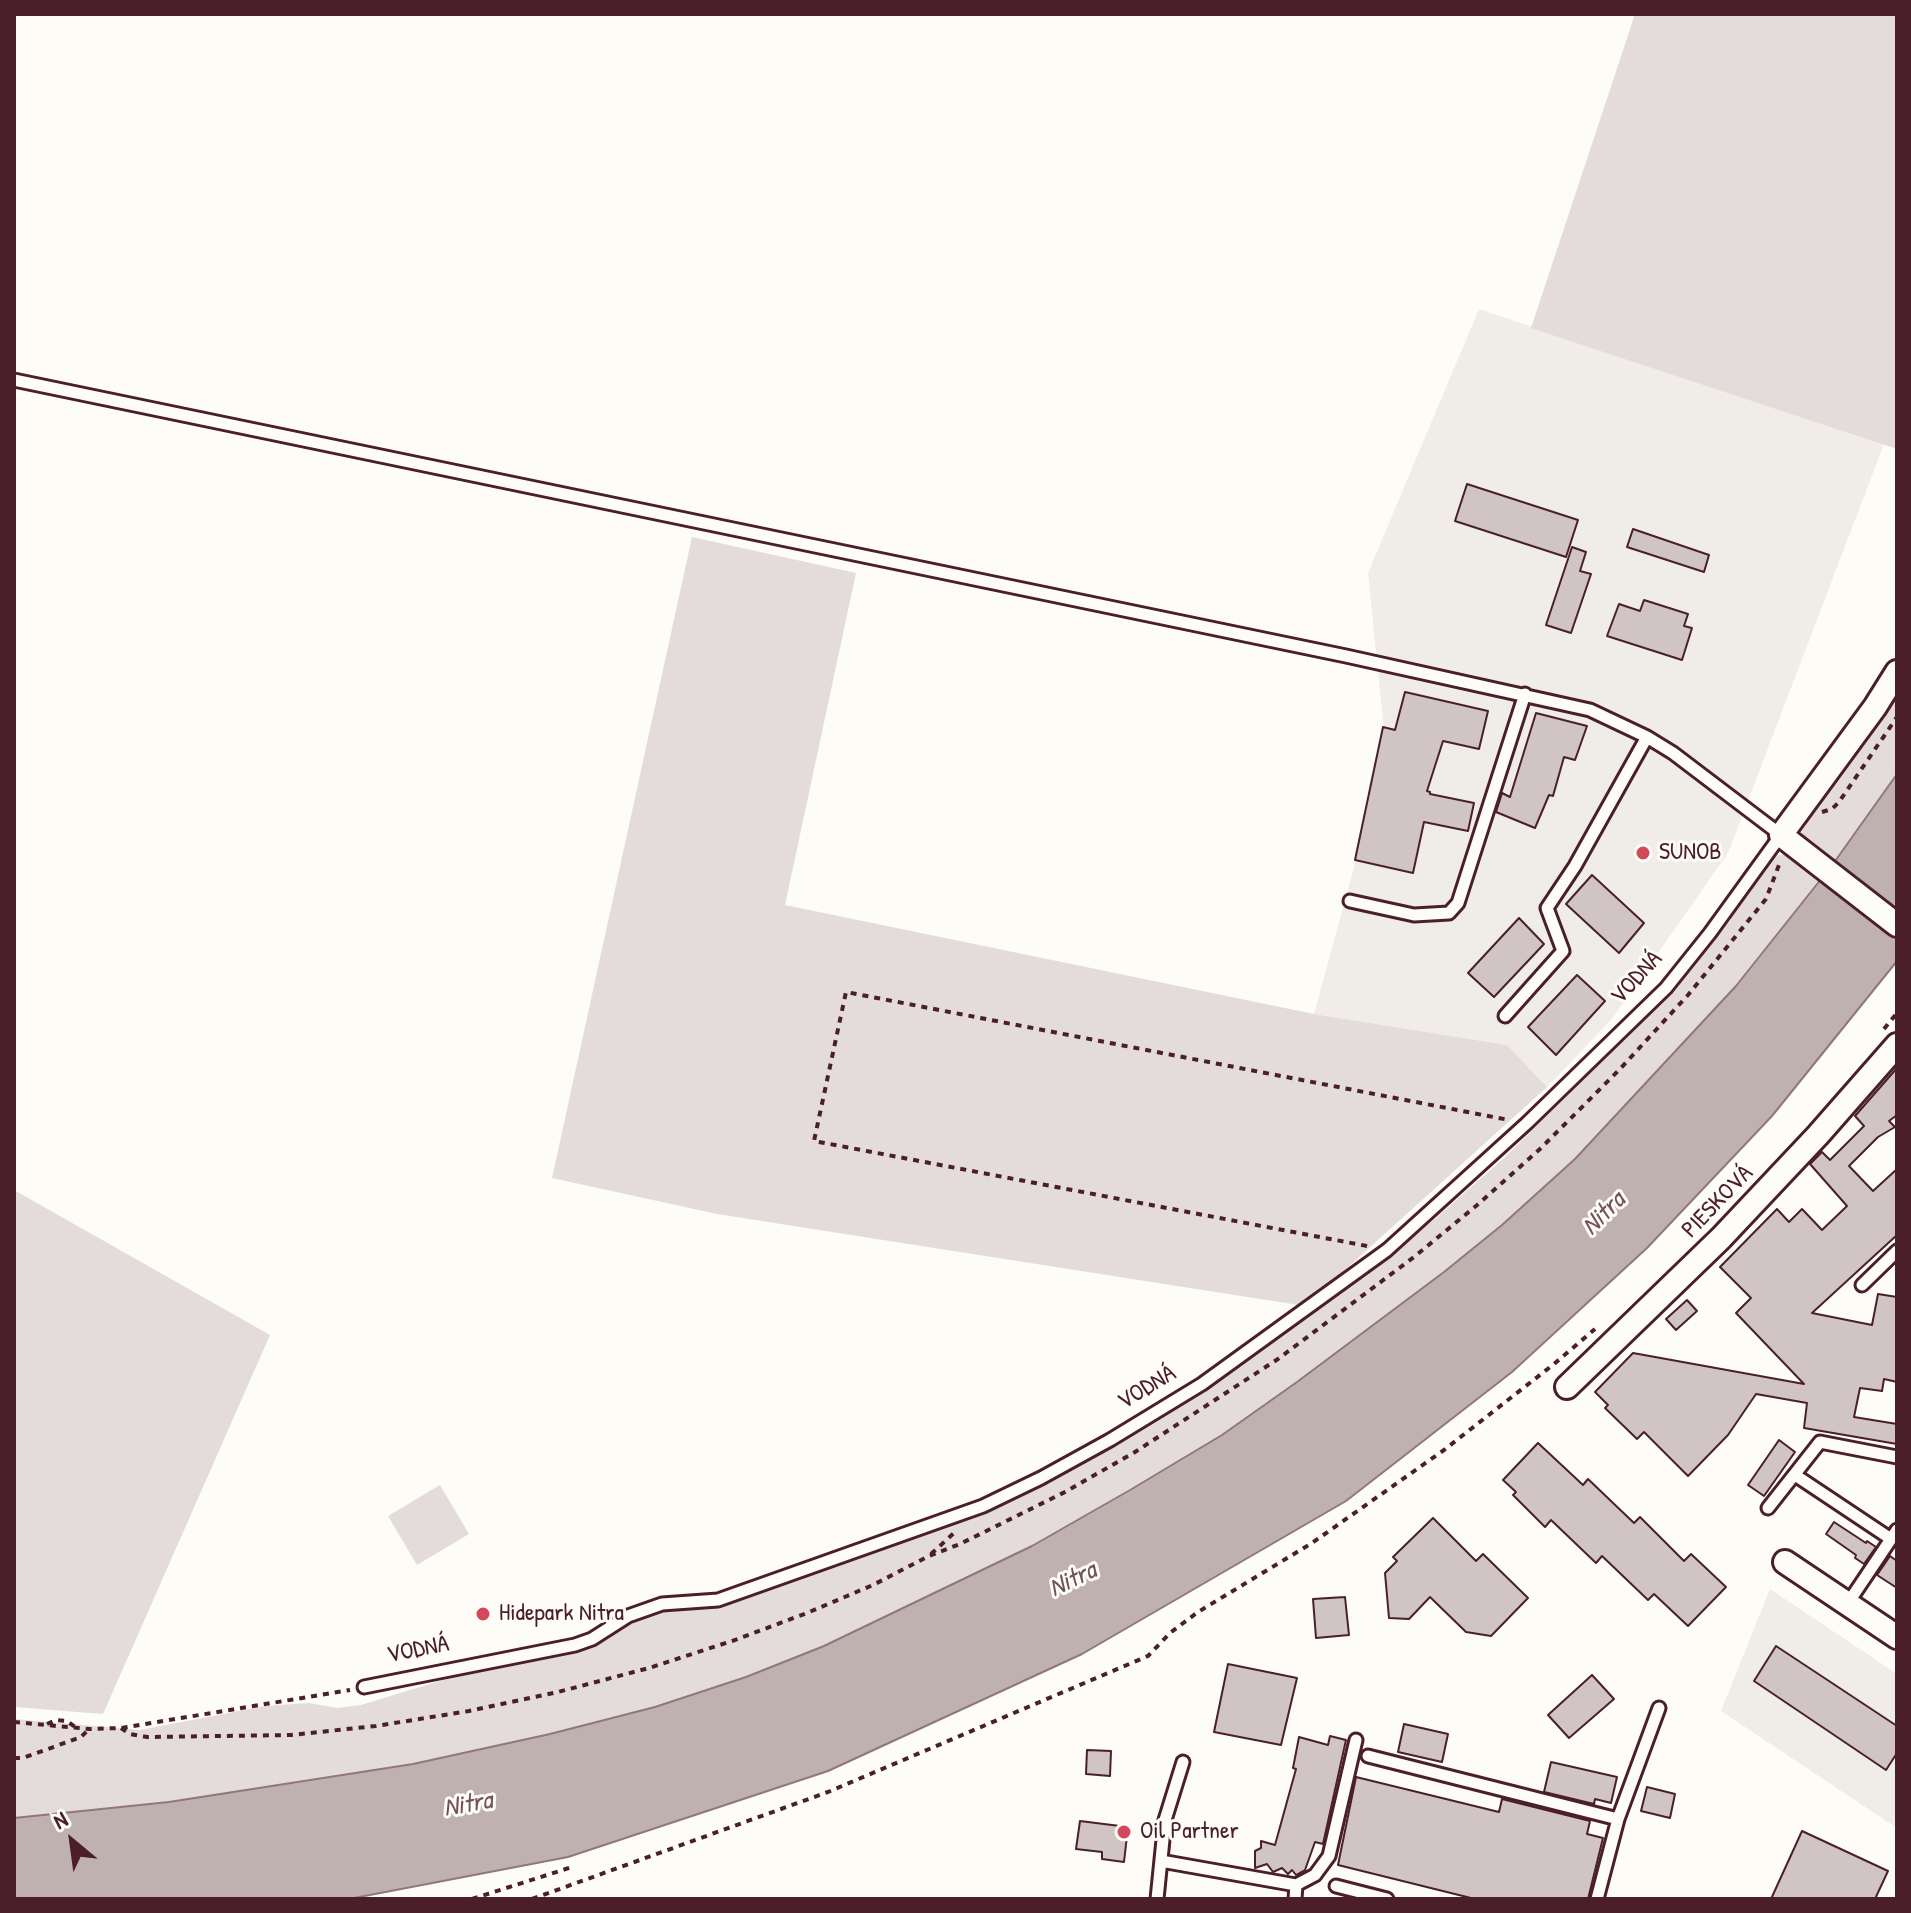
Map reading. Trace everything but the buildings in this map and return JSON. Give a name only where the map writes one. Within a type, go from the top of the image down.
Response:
[{"type":"street","points":[[1897,672],[1781,835],[1897,925]]},
{"type":"street","name":"PIESKOVÁ","points":[[1567,1387],[1721,1238],[1818,1135],[1887,1041]]},
{"type":"street","points":[[1785,1562],[1897,1637]]},
{"type":"lane","points":[[14,380],[1590,710],[1673,753],[1781,835]]},
{"type":"lane","points":[[1350,901],[1414,915],[1449,913],[1458,903],[1525,694]]},
{"type":"lane","points":[[1505,1016],[1563,951],[1547,908],[1575,866],[1647,737]]},
{"type":"lane","name":"VODNÁ","points":[[364,1687],[575,1645],[646,1609],[675,1602],[718,1600],[983,1506],[1097,1448],[1202,1384],[1387,1250],[1527,1123],[1666,988],[1781,835]]},
{"type":"lane","points":[[1862,1285],[1897,1251]]},
{"type":"lane","points":[[1768,1508],[1820,1442],[1897,1457]]},
{"type":"lane","points":[[1795,1475],[1894,1535],[1848,1603]]},
{"type":"lane","points":[[1597,1899],[1618,1819],[1659,1708]]},
{"type":"lane","points":[[1161,1861],[1296,1885],[1315,1875],[1329,1856],[1356,1740]]},
{"type":"lane","points":[[1368,1756],[1618,1819]]},
{"type":"lane","points":[[1157,1899],[1165,1820],[1183,1762]]},
{"type":"lane","points":[[1295,1899],[1296,1885]]},
{"type":"lane","points":[[1336,1886],[1387,1899]]},
{"type":"path","points":[[1800,809],[1826,812],[1832,809],[1897,717]]},
{"type":"path","points":[[1387,1250],[814,1141],[846,992],[1527,1123]]},
{"type":"path","points":[[1887,1041],[1897,1013]]},
{"type":"path","points":[[532,1899],[828,1792],[1148,1656],[1170,1633],[1198,1612],[1312,1543],[1444,1450],[1602,1323]]},
{"type":"path","points":[[121,1728],[130,1734],[147,1737],[291,1735],[376,1726],[543,1695],[649,1668],[735,1640],[873,1585],[929,1556]]},
{"type":"path","points":[[14,1722],[89,1729],[121,1728],[364,1687]]},
{"type":"path","points":[[14,1758],[23,1758],[81,1737],[89,1729]]},
{"type":"path","points":[[472,1899],[572,1867]]},
{"type":"shaded area","points":[[1635,14],[1897,14],[1897,449],[1531,328]]},
{"type":"shaded area","points":[[1479,309],[1884,444],[1728,853],[1611,1020],[1547,1087],[1507,1045],[1314,1014],[1386,750],[1368,573]]},
{"type":"shaded area","points":[[692,537],[856,573],[785,905],[1314,1014],[1507,1045],[1547,1087],[1305,1306],[717,1214],[552,1178]]},
{"type":"shaded area","points":[[1897,681],[1897,774],[1833,864],[1802,841],[1801,833]]},
{"type":"shaded area","points":[[1784,854],[1819,880],[1736,986],[1575,1159],[1444,1272],[1297,1382],[1222,1435],[1032,1546],[824,1646],[746,1677],[655,1707],[413,1764],[169,1802],[14,1818],[14,1719],[140,1730],[265,1706],[309,1703],[337,1708],[361,1705],[456,1676],[585,1649],[644,1616],[664,1610],[718,1606],[747,1598],[998,1506],[1046,1484],[1144,1428],[1275,1341],[1389,1257],[1436,1218],[1504,1158],[1649,1015],[1730,921],[1768,861]]},
{"type":"shaded area","points":[[14,1190],[270,1335],[103,1714],[14,1707]]},
{"type":"shaded area","points":[[440,1485],[469,1534],[417,1565],[388,1516]]},
{"type":"shaded area","points":[[1770,1589],[1897,1674],[1897,1828],[1721,1711]]},
{"type":"water","name":"Nitra","points":[[1897,774],[1897,961],[1772,1116],[1647,1248],[1512,1372],[1346,1501],[1082,1654],[828,1771],[568,1857],[349,1899],[14,1899],[14,1818],[169,1802],[413,1764],[655,1707],[746,1677],[824,1646],[1032,1546],[1130,1490],[1222,1435],[1297,1382],[1444,1272],[1575,1159],[1736,986],[1833,864]]},
{"type":"place","name":"SUNOB","points":[[1643,853]]},
{"type":"place","name":"Hidepark Nitra","points":[[483,1614]]},
{"type":"place","name":"Oil Partner","points":[[1124,1832]]}]
